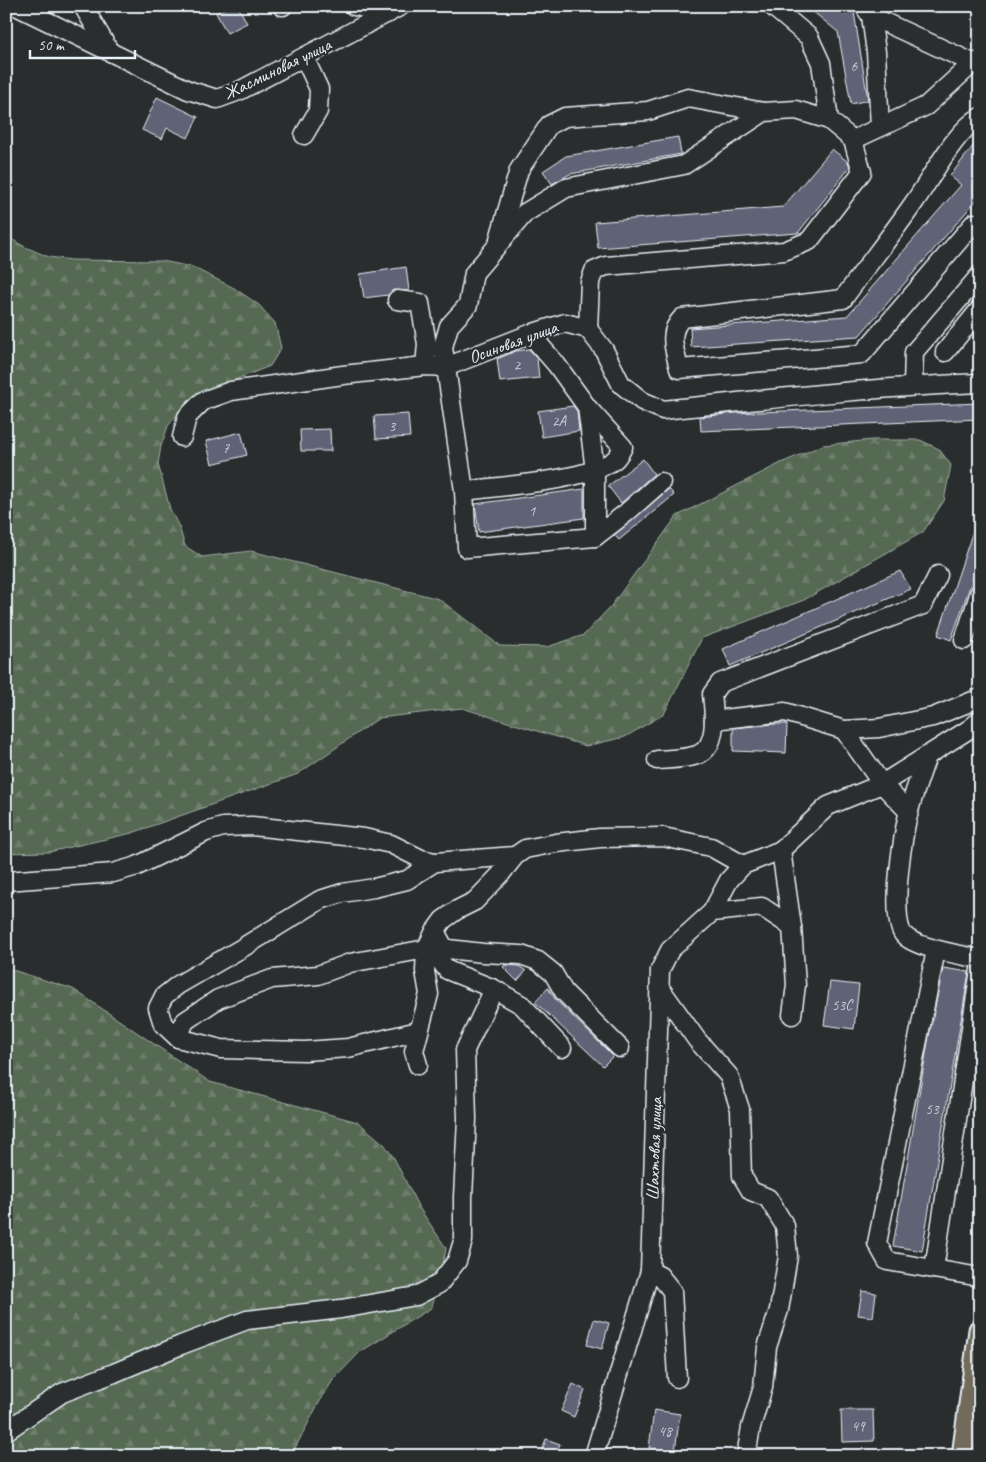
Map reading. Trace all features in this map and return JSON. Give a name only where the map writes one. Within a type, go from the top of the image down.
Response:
[{"type":"main road","points":[[963,1456],[980,1330]]},
{"type":"street","name":"Жасминовая улица","points":[[16,6],[188,90],[217,99],[239,91],[395,10]]},
{"type":"street","points":[[83,6],[110,52]]},
{"type":"street","points":[[354,6],[395,10]]},
{"type":"street","points":[[772,6],[809,37],[821,63],[829,120]]},
{"type":"street","points":[[853,140],[926,106],[976,62],[868,11]]},
{"type":"street","points":[[868,11],[876,52],[880,127]]},
{"type":"street","points":[[304,57],[319,89],[318,111],[304,136]]},
{"type":"street","points":[[497,245],[519,170],[548,124],[565,117],[648,111],[688,98],[764,112],[796,110],[829,120],[853,140],[862,172],[809,241],[784,251],[606,266],[594,271],[590,282],[588,329],[604,350],[621,384],[642,401],[663,410],[825,392],[980,383]]},
{"type":"street","points":[[661,482],[626,513],[595,536],[467,548],[464,491],[443,346],[449,326],[468,305],[474,272],[525,212],[566,188],[684,165],[764,112]]},
{"type":"street","points":[[980,116],[972,121],[956,141],[913,204],[843,299],[682,318],[675,324],[672,333],[679,369],[862,354],[974,223],[980,229]]},
{"type":"street","points":[[914,386],[914,352],[980,275]]},
{"type":"street","points":[[397,300],[420,303],[427,344],[425,366]]},
{"type":"street","points":[[945,352],[980,309]]},
{"type":"street","name":"Осиновая улица","points":[[182,438],[187,417],[203,401],[231,391],[343,375],[425,366],[446,367],[530,334],[565,323],[588,329]]},
{"type":"street","points":[[464,491],[564,478],[595,470],[615,459],[623,447],[587,407],[556,364],[530,334]]},
{"type":"street","points":[[587,407],[595,470],[595,536]]},
{"type":"street","points":[[657,760],[698,755],[710,744],[714,720],[712,694],[720,683],[923,605],[938,575]]},
{"type":"street","points":[[964,640],[980,592]]},
{"type":"street","points":[[714,720],[747,718],[785,712],[844,730],[879,728],[932,718],[980,698]]},
{"type":"street","points":[[418,1065],[414,1051],[428,994],[425,972],[426,949],[443,920],[475,901],[515,856],[525,850],[556,843],[600,838],[662,837],[711,847],[742,866],[782,850],[828,806],[882,784],[971,728],[980,720]]},
{"type":"street","points":[[844,730],[882,784],[909,812]]},
{"type":"street","points":[[927,756],[909,812],[897,886],[898,923],[903,935],[936,950],[980,959]]},
{"type":"street","points":[[6,881],[113,873],[136,866],[206,832],[223,827],[252,826],[364,838],[391,844],[422,859],[435,862],[515,856]]},
{"type":"street","points":[[782,850],[792,928],[796,985],[792,1015]]},
{"type":"street","points":[[418,1031],[348,1048],[305,1050],[221,1049],[178,1038],[163,1024],[158,1008],[164,996],[178,985],[320,900],[342,893],[407,880],[435,862]]},
{"type":"street","name":"Шахтовая улица","points":[[594,1456],[650,1271],[660,970],[667,955],[712,912],[729,880],[742,866]]},
{"type":"street","points":[[712,912],[762,907],[792,928]]},
{"type":"street","points":[[435,931],[436,955],[447,970],[494,989],[522,1005],[562,1048]]},
{"type":"street","points":[[435,931],[443,946],[448,949],[521,955],[538,961],[554,973],[564,992],[620,1048]]},
{"type":"street","points":[[178,1038],[185,1021],[218,999],[272,979],[318,975],[350,962],[426,949]]},
{"type":"street","points":[[936,950],[877,1243],[887,1261],[980,1277]]},
{"type":"street","points":[[934,1269],[980,970]]},
{"type":"street","points":[[660,988],[698,1040],[729,1076],[740,1109],[742,1176],[751,1190],[768,1198],[784,1226],[788,1256],[779,1310],[767,1348],[763,1386],[751,1427],[746,1456]]},
{"type":"street","points":[[6,1430],[62,1393],[247,1320],[340,1309],[416,1296],[439,1284],[457,1261],[463,1241],[467,1120],[465,1050],[494,989]]},
{"type":"street","points":[[650,1271],[660,1276],[672,1291],[677,1378]]},
{"type":"green space","points":[[6,236],[25,247],[49,257],[72,260],[162,261],[192,267],[234,288],[259,305],[275,323],[281,348],[270,366],[204,392],[184,406],[168,426],[161,446],[158,464],[170,509],[179,527],[185,546],[202,557],[251,551],[439,599],[500,646],[547,647],[584,635],[611,606],[677,516],[781,463],[823,445],[872,440],[920,440],[939,449],[951,465],[944,501],[923,532],[804,600],[702,638],[664,714],[625,737],[586,746],[462,708],[379,718],[298,774],[132,833],[49,852],[6,853]]},
{"type":"green space","points":[[6,968],[73,989],[210,1082],[358,1122],[384,1144],[394,1158],[418,1206],[446,1248],[440,1284],[431,1308],[360,1352],[333,1380],[291,1456],[6,1456]]},
{"type":"building","points":[[229,6],[238,6],[247,23],[227,33],[216,13]]},
{"type":"building","points":[[806,6],[846,6],[854,12],[868,100],[851,104],[838,32]]},
{"type":"building","points":[[157,97],[198,117],[188,138],[167,128],[162,139],[142,130]]},
{"type":"building","points":[[678,137],[681,154],[570,174],[552,184],[543,171],[566,156]]},
{"type":"building","points":[[980,137],[980,196],[859,336],[691,347],[690,328],[847,316],[961,185],[950,176]]},
{"type":"building","points":[[832,149],[848,162],[850,167],[798,233],[598,248],[595,222],[783,207]]},
{"type":"building","points":[[406,267],[409,291],[393,290],[388,295],[364,298],[360,274]]},
{"type":"building","points":[[529,349],[537,358],[539,378],[500,382],[497,359],[516,351]]},
{"type":"building","points":[[980,403],[980,419],[701,431],[700,417],[735,413]]},
{"type":"building","points":[[573,406],[577,411],[579,431],[542,437],[538,411]]},
{"type":"building","points":[[408,414],[410,437],[376,439],[374,416]]},
{"type":"building","points":[[330,429],[331,451],[301,451],[300,430]]},
{"type":"building","points":[[241,432],[247,455],[212,464],[206,441]]},
{"type":"building","points":[[643,459],[654,474],[621,503],[608,486]]},
{"type":"building","points":[[584,489],[584,518],[479,532],[475,504]]},
{"type":"building","points":[[669,489],[674,495],[619,540],[614,535]]},
{"type":"building","points":[[978,516],[980,516],[980,558],[951,640],[938,635]]},
{"type":"building","points":[[900,571],[911,589],[730,666],[723,649]]},
{"type":"building","points":[[787,724],[786,753],[733,751],[733,728]]},
{"type":"building","points":[[505,965],[519,966],[526,971],[517,981],[503,967]]},
{"type":"building","points":[[943,968],[969,972],[922,1251],[893,1246],[929,1036]]},
{"type":"building","points":[[830,982],[859,985],[854,1029],[824,1025]]},
{"type":"building","points":[[548,988],[556,1000],[613,1056],[603,1066],[535,1002]]},
{"type":"building","points":[[862,1291],[876,1293],[873,1317],[858,1315]]},
{"type":"building","points":[[594,1319],[609,1323],[602,1349],[587,1345]]},
{"type":"building","points":[[573,1384],[585,1390],[574,1417],[561,1411]]},
{"type":"building","points":[[654,1410],[680,1414],[675,1451],[649,1448]]},
{"type":"building","points":[[841,1410],[873,1410],[874,1441],[842,1442]]},
{"type":"building","points":[[546,1439],[560,1444],[555,1456],[540,1456]]}]
